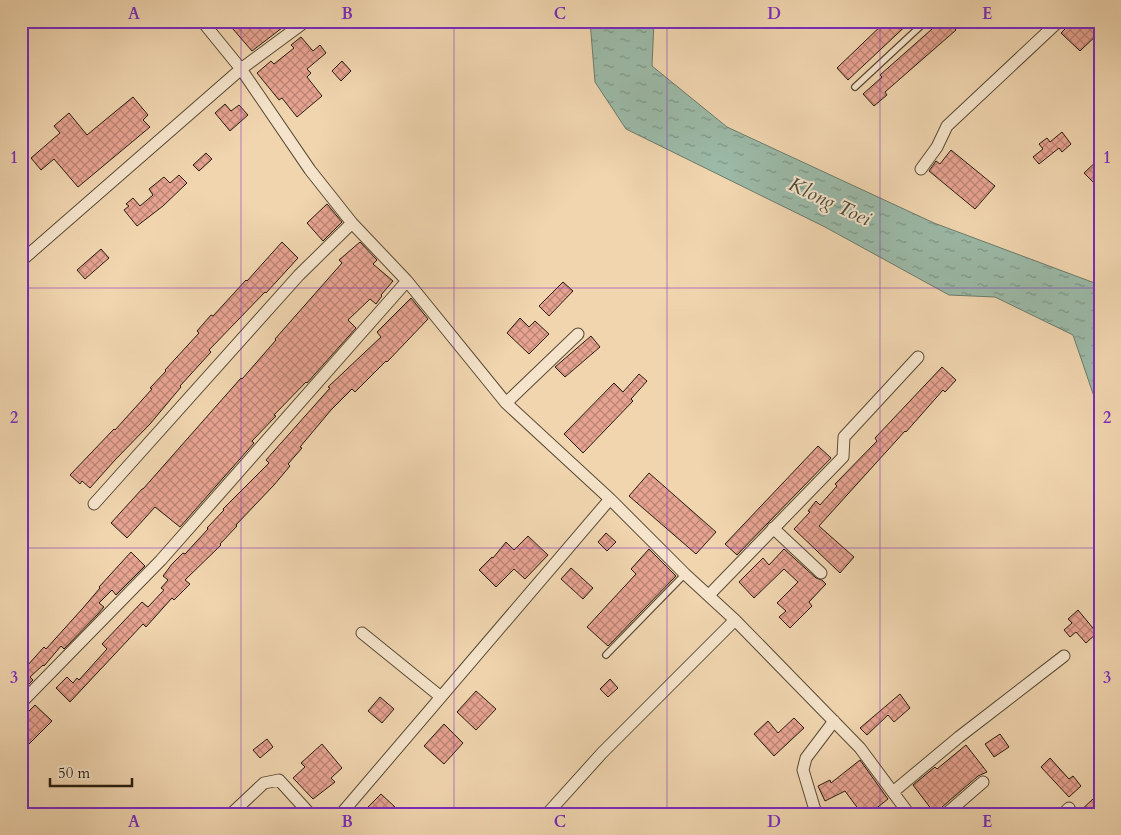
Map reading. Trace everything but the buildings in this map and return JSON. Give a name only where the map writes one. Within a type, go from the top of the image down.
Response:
[{"type":"street","points":[[202,21],[241,69],[310,170],[352,223],[407,281],[506,403],[610,499],[685,574],[735,620],[860,748],[909,814]]},
{"type":"street","points":[[21,260],[241,69],[306,21]]},
{"type":"street","points":[[920,169],[937,147],[946,126],[1059,21]]},
{"type":"street","points":[[94,504],[299,275],[352,223]]},
{"type":"street","points":[[21,703],[161,560],[407,281]]},
{"type":"street","points":[[506,403],[578,334]]},
{"type":"street","points":[[710,595],[843,457],[844,437],[918,357]]},
{"type":"street","points":[[341,814],[610,499]]},
{"type":"street","points":[[774,528],[821,573]]},
{"type":"street","points":[[547,814],[602,753],[735,620]]},
{"type":"street","points":[[362,632],[441,697]]},
{"type":"street","points":[[893,792],[959,737],[1064,656]]},
{"type":"street","points":[[815,810],[803,770],[806,758],[834,722]]},
{"type":"street","points":[[231,814],[264,783],[279,780],[310,814]]},
{"type":"street","points":[[946,814],[984,782]]},
{"type":"lane","points":[[855,87],[926,21]]},
{"type":"lane","points":[[606,655],[685,574]]},
{"type":"water","name":"Klong Toei","points":[[590,21],[654,21],[652,66],[727,127],[934,223],[1100,285],[1100,414],[1073,335],[995,297],[949,295],[825,227],[626,129],[595,82]]}]
